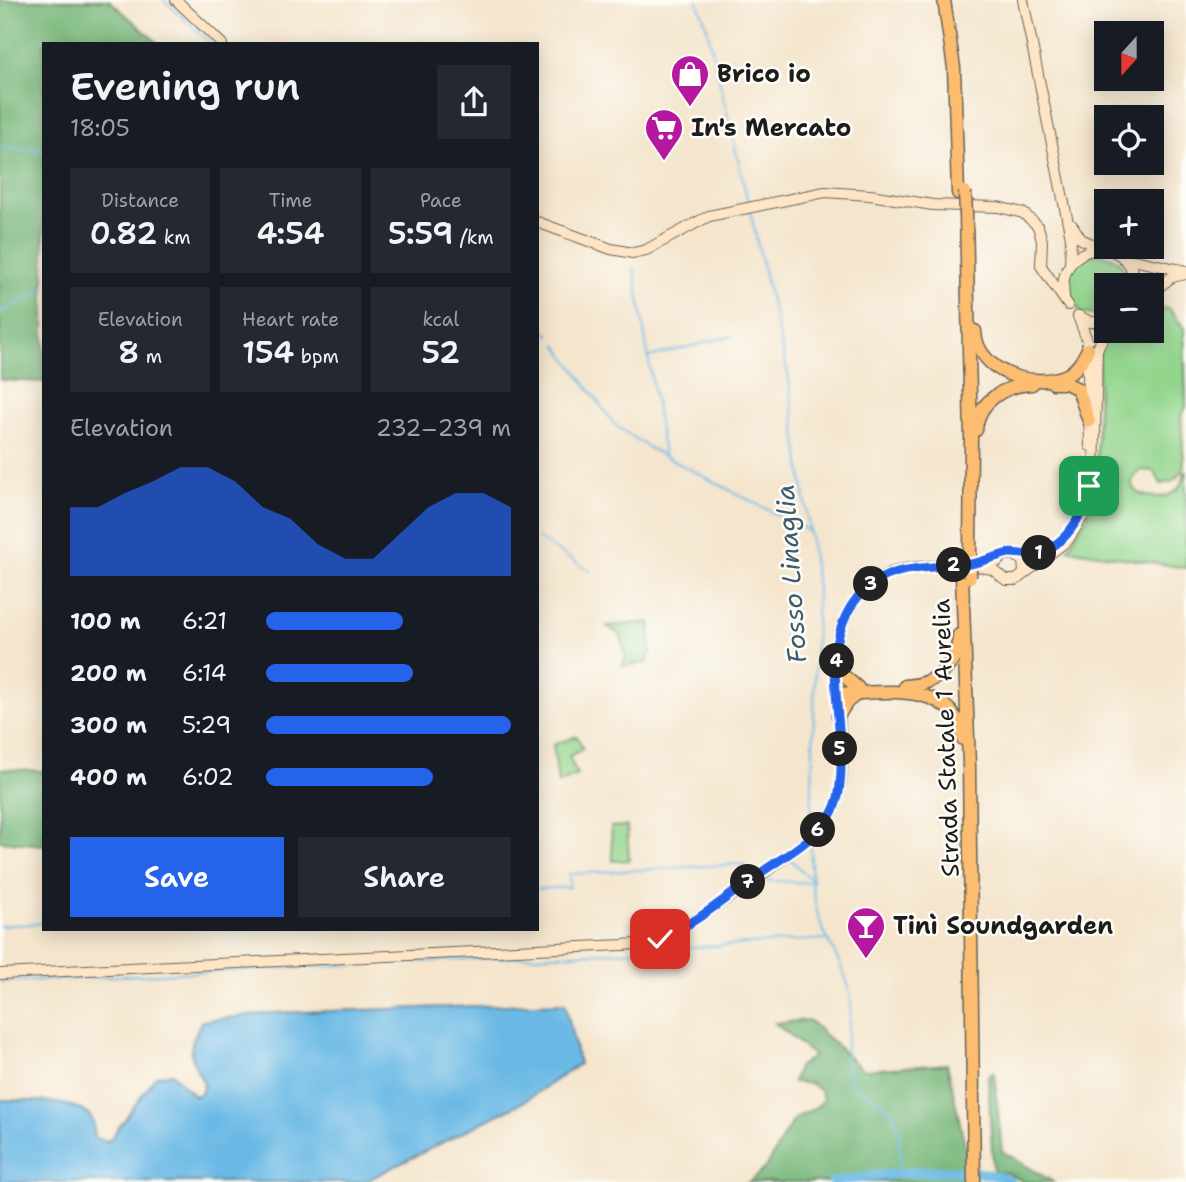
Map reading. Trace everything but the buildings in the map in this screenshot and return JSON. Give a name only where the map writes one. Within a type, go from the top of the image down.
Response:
[{"type":"highway","name":"Strada Statale 1 Aurelia","points":[[944,0],[957,102],[962,192]]},
{"type":"highway","name":"Strada Statale 1 Aurelia","points":[[951,0],[964,102],[962,215],[965,550],[976,766],[977,1129],[974,1182]]},
{"type":"highway","name":"Strada Statale 1 Aurelia","points":[[962,215],[968,301],[971,439],[965,550]]},
{"type":"highway","points":[[968,301],[974,309],[978,348],[988,362],[1008,374],[1028,378],[1066,375],[1079,364],[1088,349]]},
{"type":"highway","points":[[971,439],[989,401],[1006,389],[1023,384],[1072,385],[1082,395],[1089,421]]},
{"type":"highway","name":"Strada Statale 1 Aurelia","points":[[968,573],[964,622],[977,1129],[982,1182]]},
{"type":"highway","points":[[838,716],[858,691],[911,686],[936,678],[952,661],[964,622]]},
{"type":"highway","points":[[837,670],[858,691]]},
{"type":"highway","points":[[837,691],[913,692],[935,699],[957,720],[962,736],[964,760],[969,765]]},
{"type":"main road","points":[[176,0],[220,42]]},
{"type":"main road","points":[[1023,0],[1072,238],[1070,264],[1064,275],[1064,296],[1068,305]]},
{"type":"main road","points":[[539,223],[611,249],[633,253],[652,247],[704,218],[813,194],[846,192],[922,204],[1017,210],[1029,216],[1038,226],[1043,271],[1086,330],[1089,486],[1081,513],[1068,533],[1050,548],[1018,555],[1007,554],[968,573]]},
{"type":"main road","points":[[1065,207],[1076,234],[1094,244]]},
{"type":"main road","points":[[1070,264],[1094,250]]},
{"type":"main road","points":[[1128,259],[1186,272]]},
{"type":"main road","points":[[1043,271],[1056,276],[1064,275]]},
{"type":"main road","points":[[1164,283],[1186,272]]},
{"type":"main road","points":[[1078,316],[1094,322]]},
{"type":"main road","points":[[1000,558],[998,573],[1003,579],[1012,581],[1069,540],[1089,506],[1094,477],[1097,350],[1100,343]]},
{"type":"main road","points":[[1018,555],[1023,561],[1024,572]]},
{"type":"main road","points":[[0,974],[646,943],[680,929],[801,845],[831,814],[840,786],[837,644],[842,624],[856,600],[870,585],[905,568],[998,573]]},
{"type":"green space","points":[[0,0],[109,0],[157,42],[42,42],[42,382],[0,380]]},
{"type":"green space","points":[[1090,253],[1094,254],[1094,259],[1114,259],[1122,265],[1126,273],[1094,273],[1094,315],[1082,313],[1068,297],[1069,270]]},
{"type":"green space","points":[[1164,308],[1169,309],[1184,328],[1186,407],[1181,417],[1184,465],[1182,472],[1173,481],[1161,484],[1154,471],[1141,470],[1132,485],[1135,490],[1150,497],[1169,495],[1179,488],[1186,469],[1186,568],[1068,549],[1090,512],[1096,496],[1099,351],[1105,343],[1164,343]]},
{"type":"green space","points":[[650,622],[651,651],[647,663],[621,666],[626,659],[621,636],[607,626]]},
{"type":"green space","points":[[577,736],[583,749],[569,756],[577,775],[558,783],[553,745]]},
{"type":"green space","points":[[0,769],[42,771],[42,845],[0,841]]},
{"type":"green space","points":[[627,826],[629,860],[613,861],[611,827]]},
{"type":"green space","points":[[809,1020],[863,1070],[947,1064],[968,1159],[966,1182],[748,1182],[765,1168],[795,1119],[823,1100],[821,1092],[812,1084],[793,1082],[798,1067],[814,1056],[775,1023]]},
{"type":"green space","points":[[994,1073],[1002,1151],[1053,1182],[1024,1182],[1007,1173],[993,1171],[988,1075]]},
{"type":"water","points":[[565,1003],[579,1064],[525,1101],[364,1182],[0,1182],[0,1100],[51,1102],[78,1109],[88,1114],[93,1122],[94,1138],[109,1141],[156,1076],[172,1073],[194,1096],[201,1094],[204,1084],[195,1066],[191,1046],[202,1021],[270,1013]]},
{"type":"waterway","points":[[164,0],[209,42]]},
{"type":"waterway","name":"Fosso Linaglia","points":[[697,0],[706,24],[748,202]]},
{"type":"waterway","points":[[0,146],[42,152]]},
{"type":"waterway","name":"Fosso Linaglia","points":[[750,211],[788,374],[817,588],[811,829]]},
{"type":"waterway","points":[[634,267],[664,456]]},
{"type":"waterway","points":[[0,313],[42,289]]},
{"type":"waterway","points":[[539,328],[550,335]]},
{"type":"waterway","points":[[649,357],[731,336]]},
{"type":"waterway","points":[[557,345],[615,425],[649,448],[809,531]]},
{"type":"waterway","points":[[539,539],[590,571]]},
{"type":"waterway","name":"Fosso Linaglia","points":[[811,842],[812,882],[817,912],[844,974],[850,996],[846,1051],[849,1077],[857,1088],[883,1103],[893,1114],[899,1135],[900,1172]]},
{"type":"waterway","points":[[790,859],[813,882]]},
{"type":"waterway","points":[[539,889],[570,887],[569,874],[744,864],[745,875],[750,877]]},
{"type":"waterway","points":[[759,880],[812,883]]},
{"type":"waterway","points":[[0,926],[42,923]]},
{"type":"waterway","points":[[0,982],[827,939]]},
{"type":"waterway","points":[[833,1182],[949,1171],[993,1175],[1010,1182]]},
{"type":"place","name":"Brico io","points":[[690,108]]},
{"type":"place","name":"In's Mercato","points":[[664,162]]},
{"type":"place","name":"Tinì Soundgarden","points":[[866,960]]},
{"type":"route","points":[[660,939],[688,924],[801,845],[822,827],[831,814],[838,796],[841,776],[837,691],[838,637],[846,615],[862,592],[878,579],[905,568],[920,565],[972,564],[993,561],[1007,554],[1042,552],[1068,533],[1084,506],[1089,486]]}]
